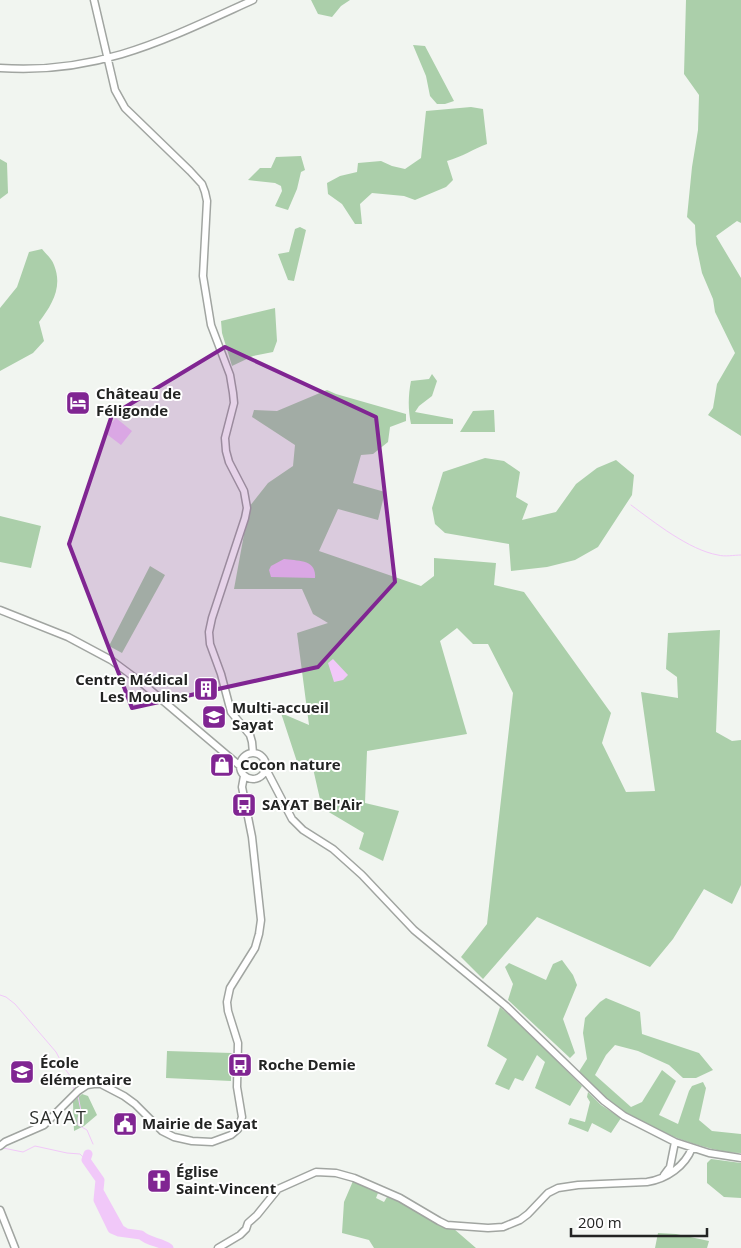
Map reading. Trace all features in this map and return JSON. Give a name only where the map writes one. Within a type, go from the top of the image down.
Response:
[{"type":"street","points":[[94,0],[115,90],[125,108],[202,184],[207,201],[204,276],[208,314],[230,374],[234,403],[225,438],[226,451],[229,462],[244,491],[247,508],[212,618],[209,638],[231,712],[250,736],[253,753]]},
{"type":"street","points":[[0,68],[37,69],[108,59],[157,43],[253,0]]},
{"type":"street","points":[[0,610],[68,637],[111,660],[142,683],[223,753],[241,763],[246,778],[260,927],[255,948],[230,988],[227,1002],[238,1043],[237,1087],[242,1118],[240,1126],[231,1135],[212,1142],[180,1139],[162,1131],[130,1099],[101,1084],[90,1084],[73,1096],[44,1125],[1,1145]]},
{"type":"street","points":[[241,763],[248,754],[253,753],[263,757],[268,773],[288,813],[303,830],[332,849],[362,875],[414,930],[506,1006],[594,1092],[624,1116],[675,1142],[717,1155],[741,1158]]},
{"type":"street","points":[[259,779],[267,766]]},
{"type":"street","points":[[246,778],[265,778],[276,786]]},
{"type":"street","points":[[662,1178],[670,1167],[675,1142]]},
{"type":"street","points":[[218,1248],[240,1235],[278,1189],[316,1172],[342,1174],[354,1178],[400,1198],[447,1225],[488,1228],[503,1227],[516,1222],[528,1214],[548,1193],[558,1188],[647,1182],[662,1178],[682,1164],[689,1156],[692,1148]]},
{"type":"street","points":[[0,1210],[15,1248]]},
{"type":"highlighted area","points":[[225,347],[376,417],[395,582],[318,667],[132,708],[69,544],[112,415]]},
{"type":"green space","points":[[311,0],[350,0],[341,6],[332,17],[318,14]]},
{"type":"green space","points":[[686,0],[741,0],[741,223],[737,221],[716,236],[741,278],[741,436],[708,415],[713,408],[717,384],[735,353],[715,312],[713,299],[702,273],[696,244],[695,225],[687,217],[698,130],[699,95],[684,74]]},
{"type":"green space","points":[[413,45],[425,46],[454,101],[437,104],[430,96],[426,76]]},
{"type":"green space","points":[[471,107],[483,109],[487,144],[447,161],[453,180],[446,187],[415,200],[404,196],[372,193],[360,204],[362,224],[355,224],[342,204],[328,194],[327,183],[340,176],[357,172],[358,163],[381,161],[405,169],[421,158],[426,111]]},
{"type":"green space","points":[[301,156],[305,170],[301,172],[297,189],[288,210],[275,206],[282,191],[281,186],[275,183],[248,180],[260,168],[271,168],[276,157]]},
{"type":"green space","points":[[0,159],[7,163],[8,193],[0,199]]},
{"type":"green space","points":[[300,227],[306,230],[294,281],[288,280],[278,254],[289,252],[295,229]]},
{"type":"green space","points":[[42,249],[53,263],[57,281],[57,288],[52,302],[39,322],[44,341],[33,353],[0,371],[0,308],[17,287],[29,252]]},
{"type":"green space","points":[[275,308],[277,341],[273,352],[253,356],[232,366],[222,333],[221,321]]},
{"type":"green space","points":[[432,374],[437,381],[432,396],[419,406],[415,412],[453,419],[453,424],[411,424],[409,392],[411,381],[429,379]]},
{"type":"green space","points":[[327,390],[406,414],[406,421],[390,427],[388,442],[373,454],[361,455],[353,483],[385,492],[378,520],[338,509],[319,551],[421,586],[434,576],[434,558],[496,563],[494,585],[524,592],[611,713],[602,743],[626,792],[655,791],[641,692],[678,698],[677,677],[666,669],[668,633],[720,630],[716,732],[732,741],[741,740],[741,885],[732,904],[704,889],[673,939],[650,967],[537,917],[483,979],[461,957],[487,924],[513,693],[488,644],[473,644],[457,628],[440,641],[467,734],[367,751],[365,803],[399,811],[383,861],[359,849],[364,833],[322,808],[312,764],[299,768],[281,713],[309,725],[297,633],[328,623],[313,614],[302,589],[234,589],[249,507],[268,483],[293,466],[295,445],[252,417],[254,410],[277,411]]},
{"type":"green space","points":[[494,410],[495,432],[460,432],[473,411]]},
{"type":"green space","points":[[485,458],[504,461],[520,472],[516,497],[528,504],[522,520],[556,512],[576,484],[597,468],[616,460],[634,475],[632,495],[598,547],[575,560],[547,567],[511,571],[509,544],[445,533],[435,524],[432,508],[443,472]]},
{"type":"green space","points":[[0,516],[41,526],[31,568],[0,562]]},
{"type":"green space","points":[[150,566],[165,575],[122,653],[109,646]]},
{"type":"green space","points":[[562,960],[573,975],[577,985],[563,1019],[575,1053],[570,1058],[508,1000],[513,984],[505,967],[509,963],[546,980],[553,964]]},
{"type":"green space","points":[[606,998],[640,1012],[642,1034],[699,1053],[713,1070],[696,1078],[683,1078],[669,1065],[638,1051],[615,1045],[606,1055],[595,1075],[631,1107],[642,1102],[662,1070],[676,1081],[659,1115],[678,1124],[689,1091],[692,1086],[703,1082],[706,1088],[699,1120],[712,1131],[741,1134],[741,1153],[727,1152],[695,1144],[645,1124],[613,1105],[578,1073],[587,1059],[583,1033],[585,1018]]},
{"type":"green space","points":[[500,1007],[522,1026],[582,1086],[570,1106],[535,1088],[545,1062],[537,1055],[523,1081],[515,1078],[509,1090],[495,1084],[507,1059],[487,1046]]},
{"type":"green space","points":[[167,1051],[232,1053],[231,1081],[166,1078]]},
{"type":"green space","points":[[588,1092],[601,1105],[621,1118],[611,1133],[592,1123],[588,1132],[568,1124],[570,1118],[585,1122],[590,1102],[587,1097]]},
{"type":"green space","points":[[82,1094],[88,1096],[97,1115],[84,1126],[74,1131],[73,1102]]},
{"type":"green space","points":[[711,1159],[741,1163],[741,1198],[724,1197],[707,1183],[707,1163]]},
{"type":"green space","points":[[353,1181],[378,1193],[376,1198],[384,1202],[387,1197],[402,1203],[438,1224],[454,1229],[476,1248],[374,1248],[369,1240],[342,1233],[344,1202]]},
{"type":"green space","points":[[658,1233],[676,1234],[709,1241],[707,1248],[655,1248]]},
{"type":"shaded area","points":[[116,418],[132,431],[121,445],[104,432]]},
{"type":"shaded area","points":[[284,559],[309,564],[313,567],[315,578],[271,577],[269,570],[271,566]]},
{"type":"shaded area","points":[[333,659],[348,675],[343,680],[334,682],[328,663]]},
{"type":"waterway","points":[[631,505],[672,534],[695,547],[721,556],[741,555]]},
{"type":"waterway","points":[[0,995],[15,1004],[56,1052],[71,1077],[74,1091]]},
{"type":"waterway","points":[[78,1096],[81,1111],[78,1125],[87,1130],[93,1144]]},
{"type":"waterway","points":[[3,1148],[23,1152],[35,1146],[80,1154],[86,1160]]},
{"type":"waterway","points":[[88,1154],[86,1160],[100,1180],[98,1200],[112,1229],[119,1232],[141,1235],[169,1248]]},
{"type":"waterway","points":[[99,1191],[120,1229],[125,1232]]},
{"type":"place","name":"Château de Féligonde","points":[[78,403]]},
{"type":"place","name":"Centre Médical Les Moulins","points":[[206,689]]},
{"type":"place","name":"Multi-accueil Sayat","points":[[214,717]]},
{"type":"place","name":"Cocon nature","points":[[222,765]]},
{"type":"place","name":"SAYAT Bel'Air","points":[[244,805]]},
{"type":"place","name":"Roche Demie","points":[[240,1065]]},
{"type":"place","name":"École élémentaire","points":[[22,1072]]},
{"type":"place","name":"Mairie de Sayat","points":[[125,1124]]},
{"type":"place","name":"Église Saint-Vincent","points":[[159,1181]]},
{"type":"district","name":"SAYAT","points":[[58,1118]]}]
